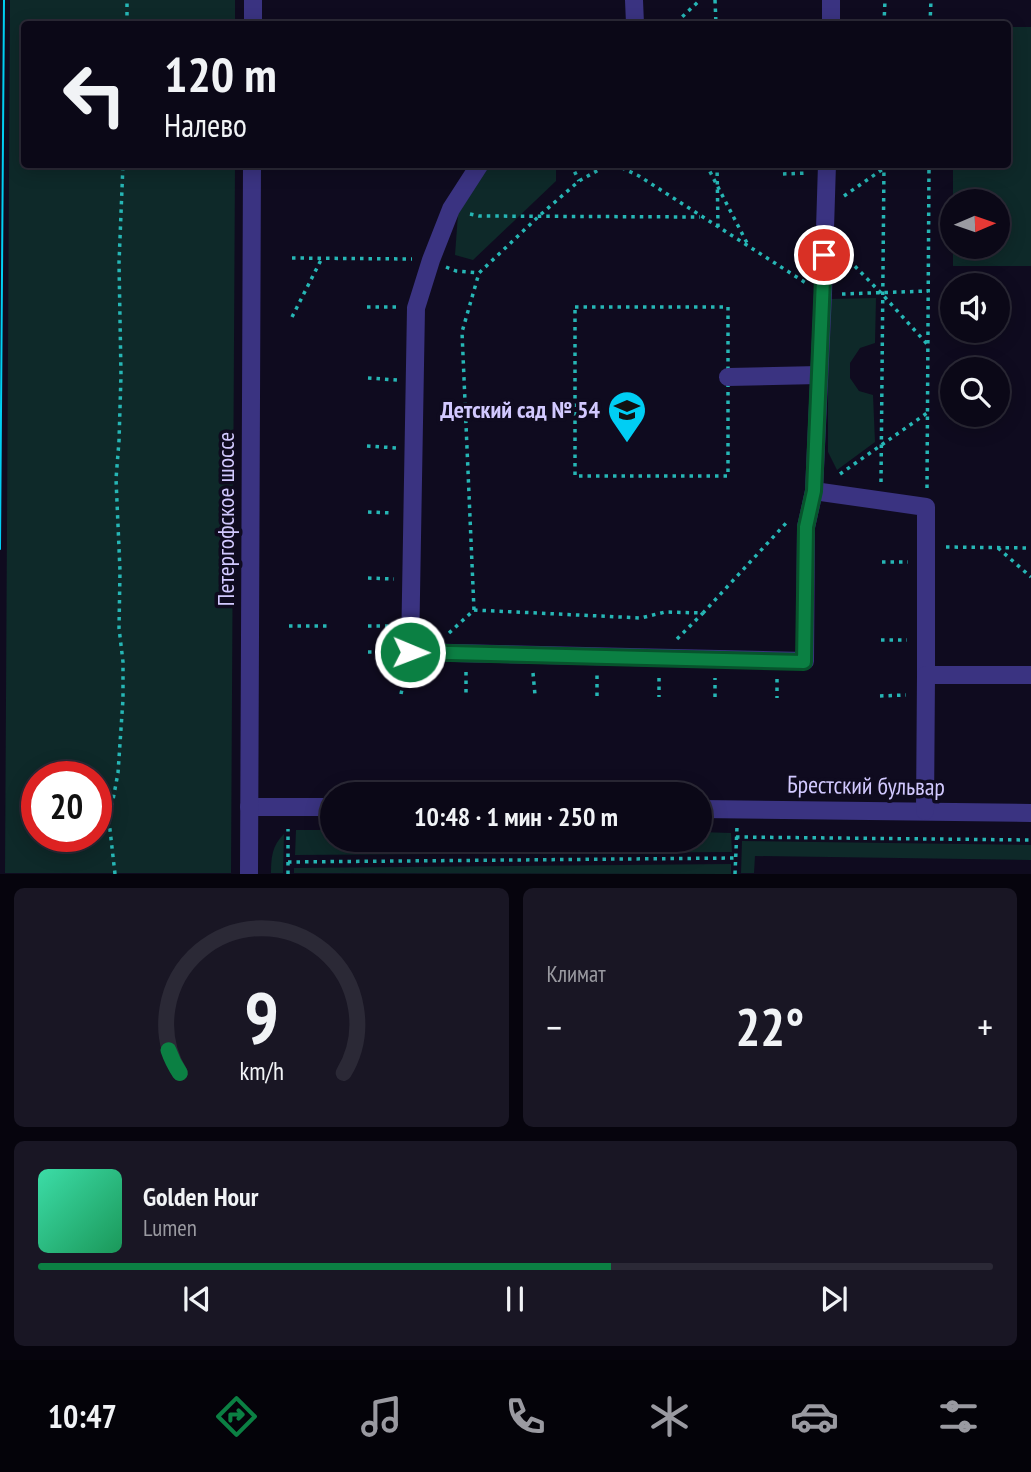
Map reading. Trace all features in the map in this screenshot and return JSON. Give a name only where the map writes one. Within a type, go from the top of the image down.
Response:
[{"type":"street","points":[[253,0],[253,21]]},
{"type":"street","points":[[634,0],[635,21]]},
{"type":"street","points":[[831,0],[831,21]]},
{"type":"street","name":"Петергофское шоссе","points":[[249,873],[252,168]]},
{"type":"street","points":[[477,168],[451,209],[416,308],[412,513],[418,653],[804,662],[806,527],[814,491],[826,169]]},
{"type":"street","points":[[728,376],[819,375]]},
{"type":"street","points":[[814,491],[926,507],[925,811]]},
{"type":"street","points":[[926,675],[1031,675]]},
{"type":"street","points":[[249,807],[320,807]]},
{"type":"street","name":"Брестский бульвар","points":[[712,809],[1031,813]]},
{"type":"path","points":[[127,0],[127,21]]},
{"type":"path","points":[[679,21],[700,0]]},
{"type":"path","points":[[715,0],[716,21]]},
{"type":"path","points":[[884,21],[885,0]]},
{"type":"path","points":[[930,21],[931,0]]},
{"type":"path","points":[[115,873],[109,821],[118,773],[123,699],[116,479],[121,375],[122,168]]},
{"type":"path","points":[[573,168],[579,181]]},
{"type":"path","points":[[474,610],[462,332],[479,273],[579,181],[603,168]]},
{"type":"path","points":[[620,168],[639,176],[823,294],[928,291]]},
{"type":"path","points":[[708,168],[748,246]]},
{"type":"path","points":[[717,168],[718,227]]},
{"type":"path","points":[[825,209],[883,168]]},
{"type":"path","points":[[881,487],[884,168]]},
{"type":"path","points":[[927,492],[929,168]]},
{"type":"path","points":[[783,174],[826,169]]},
{"type":"path","points":[[451,209],[479,216],[702,217]]},
{"type":"path","points":[[825,235],[928,345]]},
{"type":"path","points":[[292,258],[431,260],[456,271],[479,273]]},
{"type":"path","points":[[292,317],[322,258]]},
{"type":"path","points":[[367,307],[416,308]]},
{"type":"path","points":[[575,307],[728,307],[728,376],[729,476],[575,477],[575,307]]},
{"type":"path","points":[[368,378],[414,382]]},
{"type":"path","points":[[658,658],[703,613],[814,491],[927,413]]},
{"type":"path","points":[[367,446],[414,449]]},
{"type":"path","points":[[368,512],[412,513]]},
{"type":"path","points":[[997,547],[1031,577]]},
{"type":"path","points":[[882,562],[926,554],[997,547],[1031,548]]},
{"type":"path","points":[[401,694],[418,653],[474,610],[641,618],[665,612],[703,613]]},
{"type":"path","points":[[289,626],[328,626]]},
{"type":"path","points":[[881,640],[925,640]]},
{"type":"path","points":[[880,696],[926,695]]},
{"type":"path","points":[[288,829],[288,873]]},
{"type":"path","points":[[735,873],[737,829]]},
{"type":"path","points":[[736,837],[1031,840]]},
{"type":"path","points":[[288,862],[736,859]]},
{"type":"green space","points":[[10,0],[235,0],[235,21],[21,21],[21,168],[235,168],[231,873],[5,873]]},
{"type":"green space","points":[[1011,27],[1031,27],[1031,266],[953,266],[953,259],[1010,259],[1010,189],[953,189],[953,168],[1011,168]]},
{"type":"green space","points":[[487,168],[556,168],[556,181],[473,260],[455,255],[458,214]]},
{"type":"green space","points":[[876,298],[875,343],[860,348],[850,363],[850,378],[859,391],[873,395],[875,442],[837,470],[828,452],[828,299]]},
{"type":"green space","points":[[296,830],[320,830],[320,852],[712,852],[712,832],[731,833],[732,852],[295,855]]},
{"type":"green space","points":[[284,834],[283,873],[271,873],[273,852]]},
{"type":"green space","points":[[742,841],[1031,845],[1031,860],[755,856],[754,873],[741,873]]},
{"type":"green space","points":[[731,864],[731,874],[294,873],[294,868]]},
{"type":"tram line","points":[[0,549],[4,0]]},
{"type":"place","name":"Детский сад № 54","points":[[627,444]]},
{"type":"route","points":[[410,652],[804,662],[806,527],[814,491],[824,255]]}]
